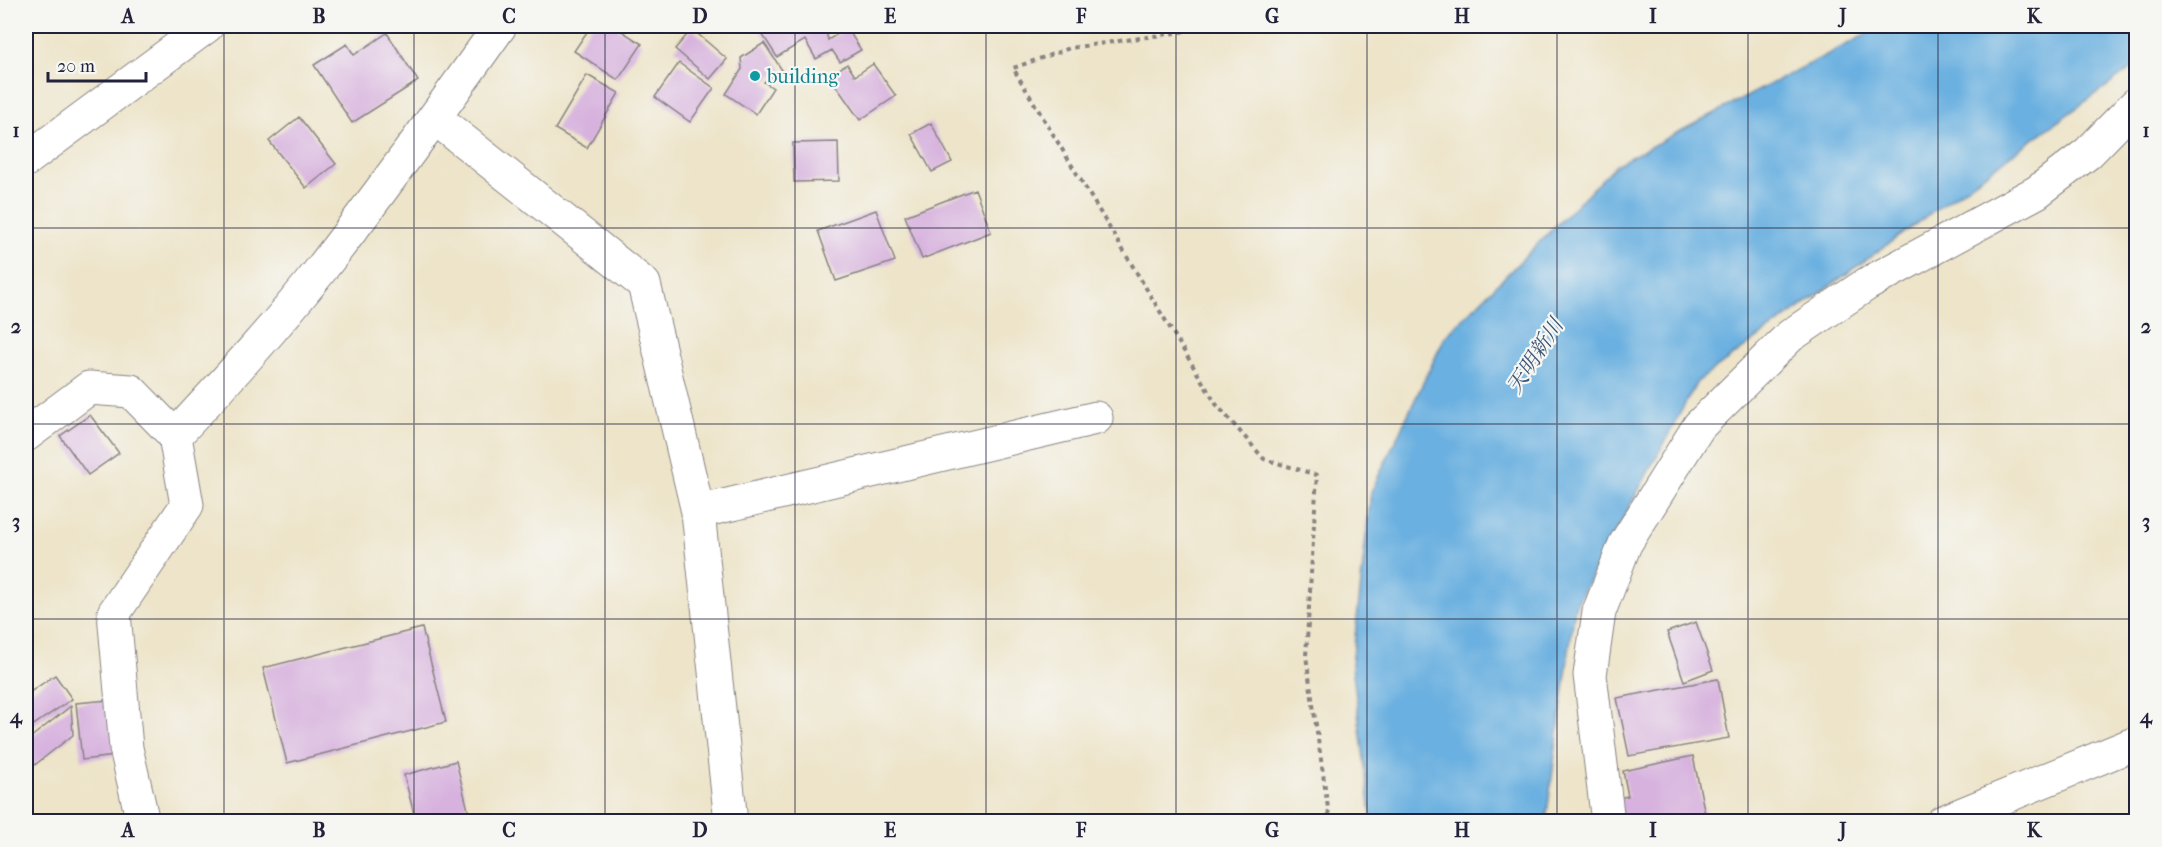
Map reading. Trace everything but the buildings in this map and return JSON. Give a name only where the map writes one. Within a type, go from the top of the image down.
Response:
[{"type":"street","points":[[26,160],[207,26]]},
{"type":"street","points":[[175,436],[318,273],[435,118],[500,26]]},
{"type":"street","points":[[1608,822],[1590,675],[1599,612],[1624,544],[1699,426],[1790,336],[1867,284],[2037,192],[2088,153],[2136,104]]},
{"type":"street","points":[[435,118],[644,284],[698,512],[731,822]]},
{"type":"street","points":[[26,435],[89,387],[130,391],[175,436],[186,505],[114,614],[126,748],[143,822]]},
{"type":"street","points":[[698,512],[1096,418]]},
{"type":"street","points":[[1943,822],[2136,743]]},
{"type":"path","points":[[1211,26],[1070,48],[1013,68],[1216,404],[1264,459],[1317,476],[1306,656],[1330,822]]},
{"type":"water","name":"天明新川","points":[[1882,26],[2136,26],[2136,65],[1697,382],[1575,607],[1546,821],[1372,821],[1352,665],[1371,492],[1445,337],[1617,164]]},
{"type":"place","name":"building","points":[[755,76]]}]
